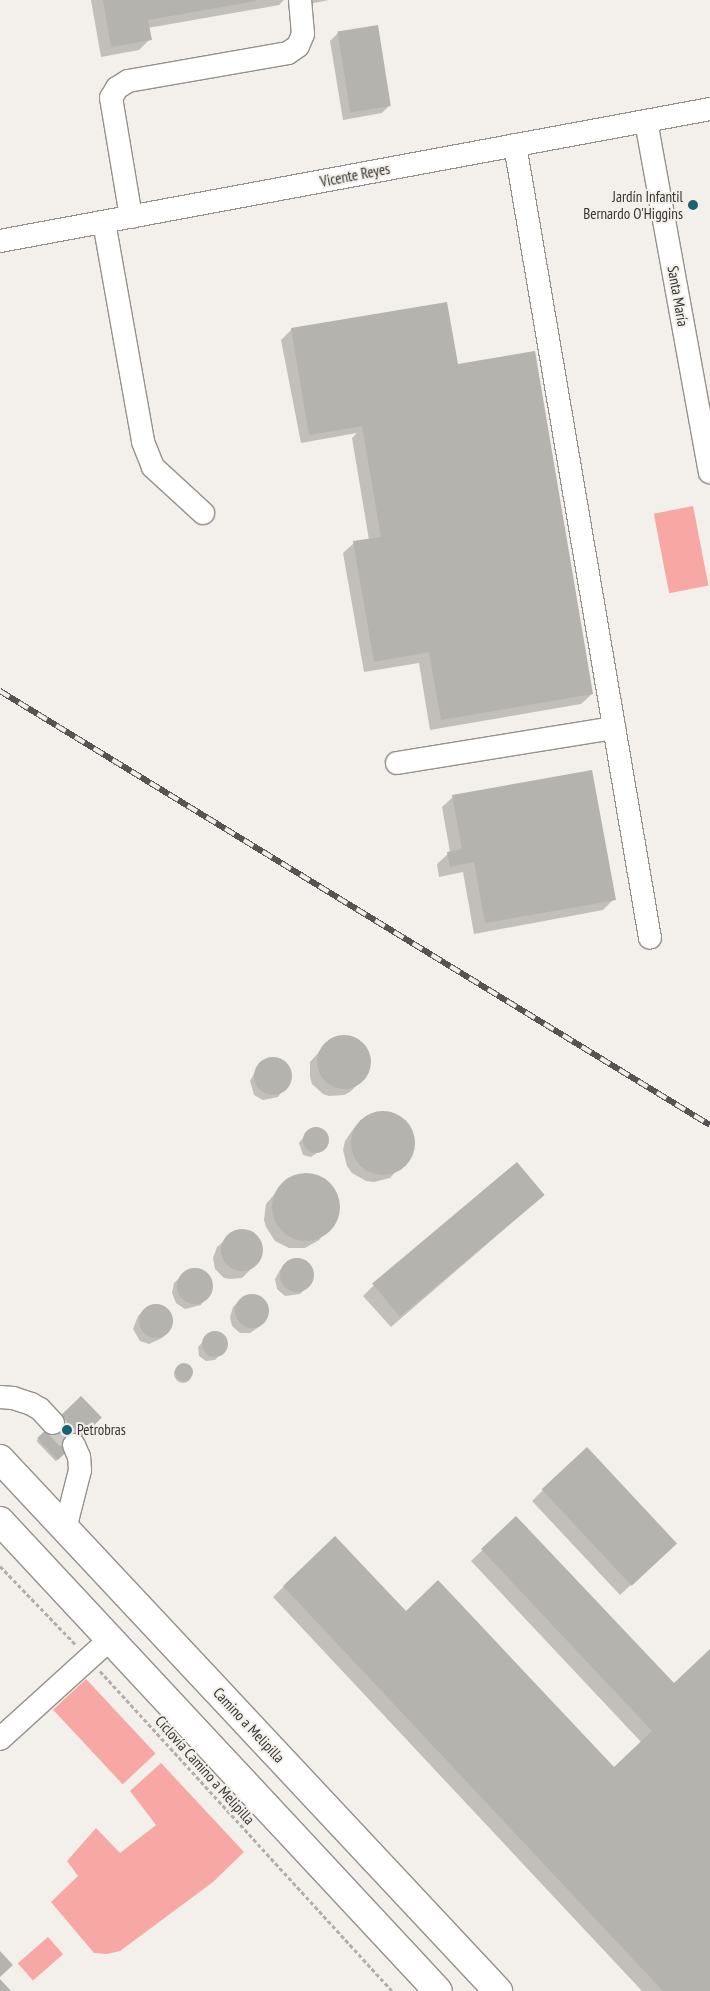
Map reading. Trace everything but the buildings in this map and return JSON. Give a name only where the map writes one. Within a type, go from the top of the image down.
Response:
[{"type":"main road","name":"Camino a Melipilla","points":[[0,1459],[498,1991]]},
{"type":"main road","points":[[0,1521],[438,1991]]},
{"type":"main road","points":[[302,1846],[335,1817]]},
{"type":"street","points":[[131,217],[111,98],[117,88],[128,81],[288,53],[298,46],[303,34],[300,0]]},
{"type":"street","name":"Vicente Reyes","points":[[0,240],[710,110]]},
{"type":"street","name":"Santa María","points":[[646,121],[702,383],[710,472]]},
{"type":"street","points":[[515,146],[650,938]]},
{"type":"street","points":[[104,222],[143,442],[153,467],[203,513]]},
{"type":"street","points":[[397,763],[614,728]]},
{"type":"street","points":[[0,1397],[13,1398],[32,1404],[40,1409],[53,1423]]},
{"type":"street","points":[[65,1529],[80,1470],[80,1457],[74,1445]]},
{"type":"street","points":[[0,1739],[109,1640]]},
{"type":"path","name":"Ciclovía Camino a Melipilla","points":[[0,1566],[88,1658],[392,1991]]},
{"type":"shaded area","points":[[693,506],[708,586],[669,593],[654,514]]},
{"type":"shaded area","points":[[86,1679],[156,1754],[123,1784],[53,1710]]},
{"type":"shaded area","points":[[161,1763],[244,1852],[213,1882],[120,1951],[107,1954],[94,1953],[51,1902],[78,1876],[67,1861],[96,1828],[120,1853],[156,1825],[130,1791]]},
{"type":"shaded area","points":[[48,1937],[63,1954],[33,1981],[18,1963]]},
{"type":"tunnel","points":[[53,1423],[74,1445]]},
{"type":"railway","points":[[0,691],[710,1125]]},
{"type":"place","name":"Jardín Infantil Bernardo O'Higgins","points":[[693,205]]},
{"type":"place","name":"Petrobras","points":[[67,1430]]}]
